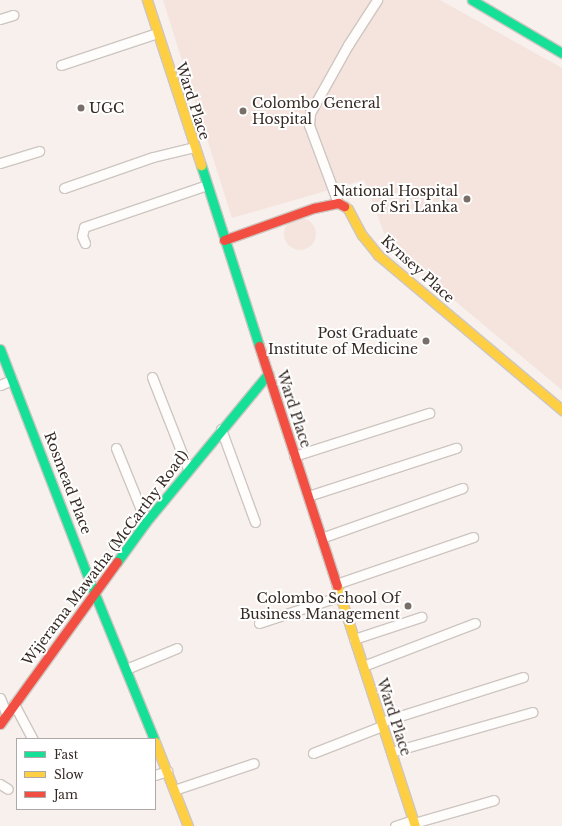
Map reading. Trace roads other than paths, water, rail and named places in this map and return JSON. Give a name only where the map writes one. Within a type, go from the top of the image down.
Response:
[{"type":"main road","name":"Ward Place","points":[[147,0],[414,823]]},
{"type":"main road","points":[[472,0],[562,53]]},
{"type":"main road","points":[[224,240],[314,208],[338,203]]},
{"type":"main road","name":"Kynsey Place","points":[[338,203],[348,209],[362,235],[378,255],[562,410]]},
{"type":"main road","name":"Rosmead Place","points":[[0,350],[94,592],[154,738]]},
{"type":"main road","name":"Wijerama Mawatha (McCarthy Road)","points":[[0,724],[94,592],[115,567],[146,522],[188,469],[268,374]]},
{"type":"main road","points":[[156,744],[188,826]]},
{"type":"street","points":[[338,203],[309,125],[310,113],[348,45],[377,0]]},
{"type":"street","points":[[0,18],[13,14]]},
{"type":"street","points":[[61,65],[157,33]]},
{"type":"street","points":[[64,188],[153,157],[194,147]]},
{"type":"street","points":[[0,164],[39,151]]},
{"type":"street","points":[[85,243],[82,236],[84,227],[207,185]]},
{"type":"street","points":[[152,376],[188,469]]},
{"type":"street","points":[[0,385],[12,380]]},
{"type":"street","points":[[294,456],[429,412]]},
{"type":"street","points":[[221,429],[255,522]]},
{"type":"street","points":[[116,448],[146,522]]},
{"type":"street","points":[[308,496],[456,448]]},
{"type":"street","points":[[321,538],[462,488]]},
{"type":"street","points":[[336,584],[473,537]]},
{"type":"street","points":[[259,623],[340,596]]},
{"type":"street","points":[[354,639],[421,617]]},
{"type":"street","points":[[363,666],[475,623]]},
{"type":"street","points":[[126,669],[177,648]]},
{"type":"street","points":[[312,752],[382,724],[523,677]]},
{"type":"street","points":[[0,698],[7,715]]},
{"type":"street","points":[[14,704],[32,738]]},
{"type":"street","points":[[391,752],[532,712]]},
{"type":"street","points":[[174,790],[254,763]]},
{"type":"street","points":[[156,775],[167,771]]},
{"type":"street","points":[[394,826],[414,823],[494,800]]},
{"type":"place","name":"UGC","points":[[81,108]]},
{"type":"place","name":"Colombo General Hospital","points":[[243,111]]},
{"type":"place","name":"National Hospital of Sri Lanka","points":[[467,199]]},
{"type":"place","name":"Post Graduate Institute of Medicine","points":[[426,341]]},
{"type":"place","name":"Colombo School Of Business Management","points":[[408,606]]}]
